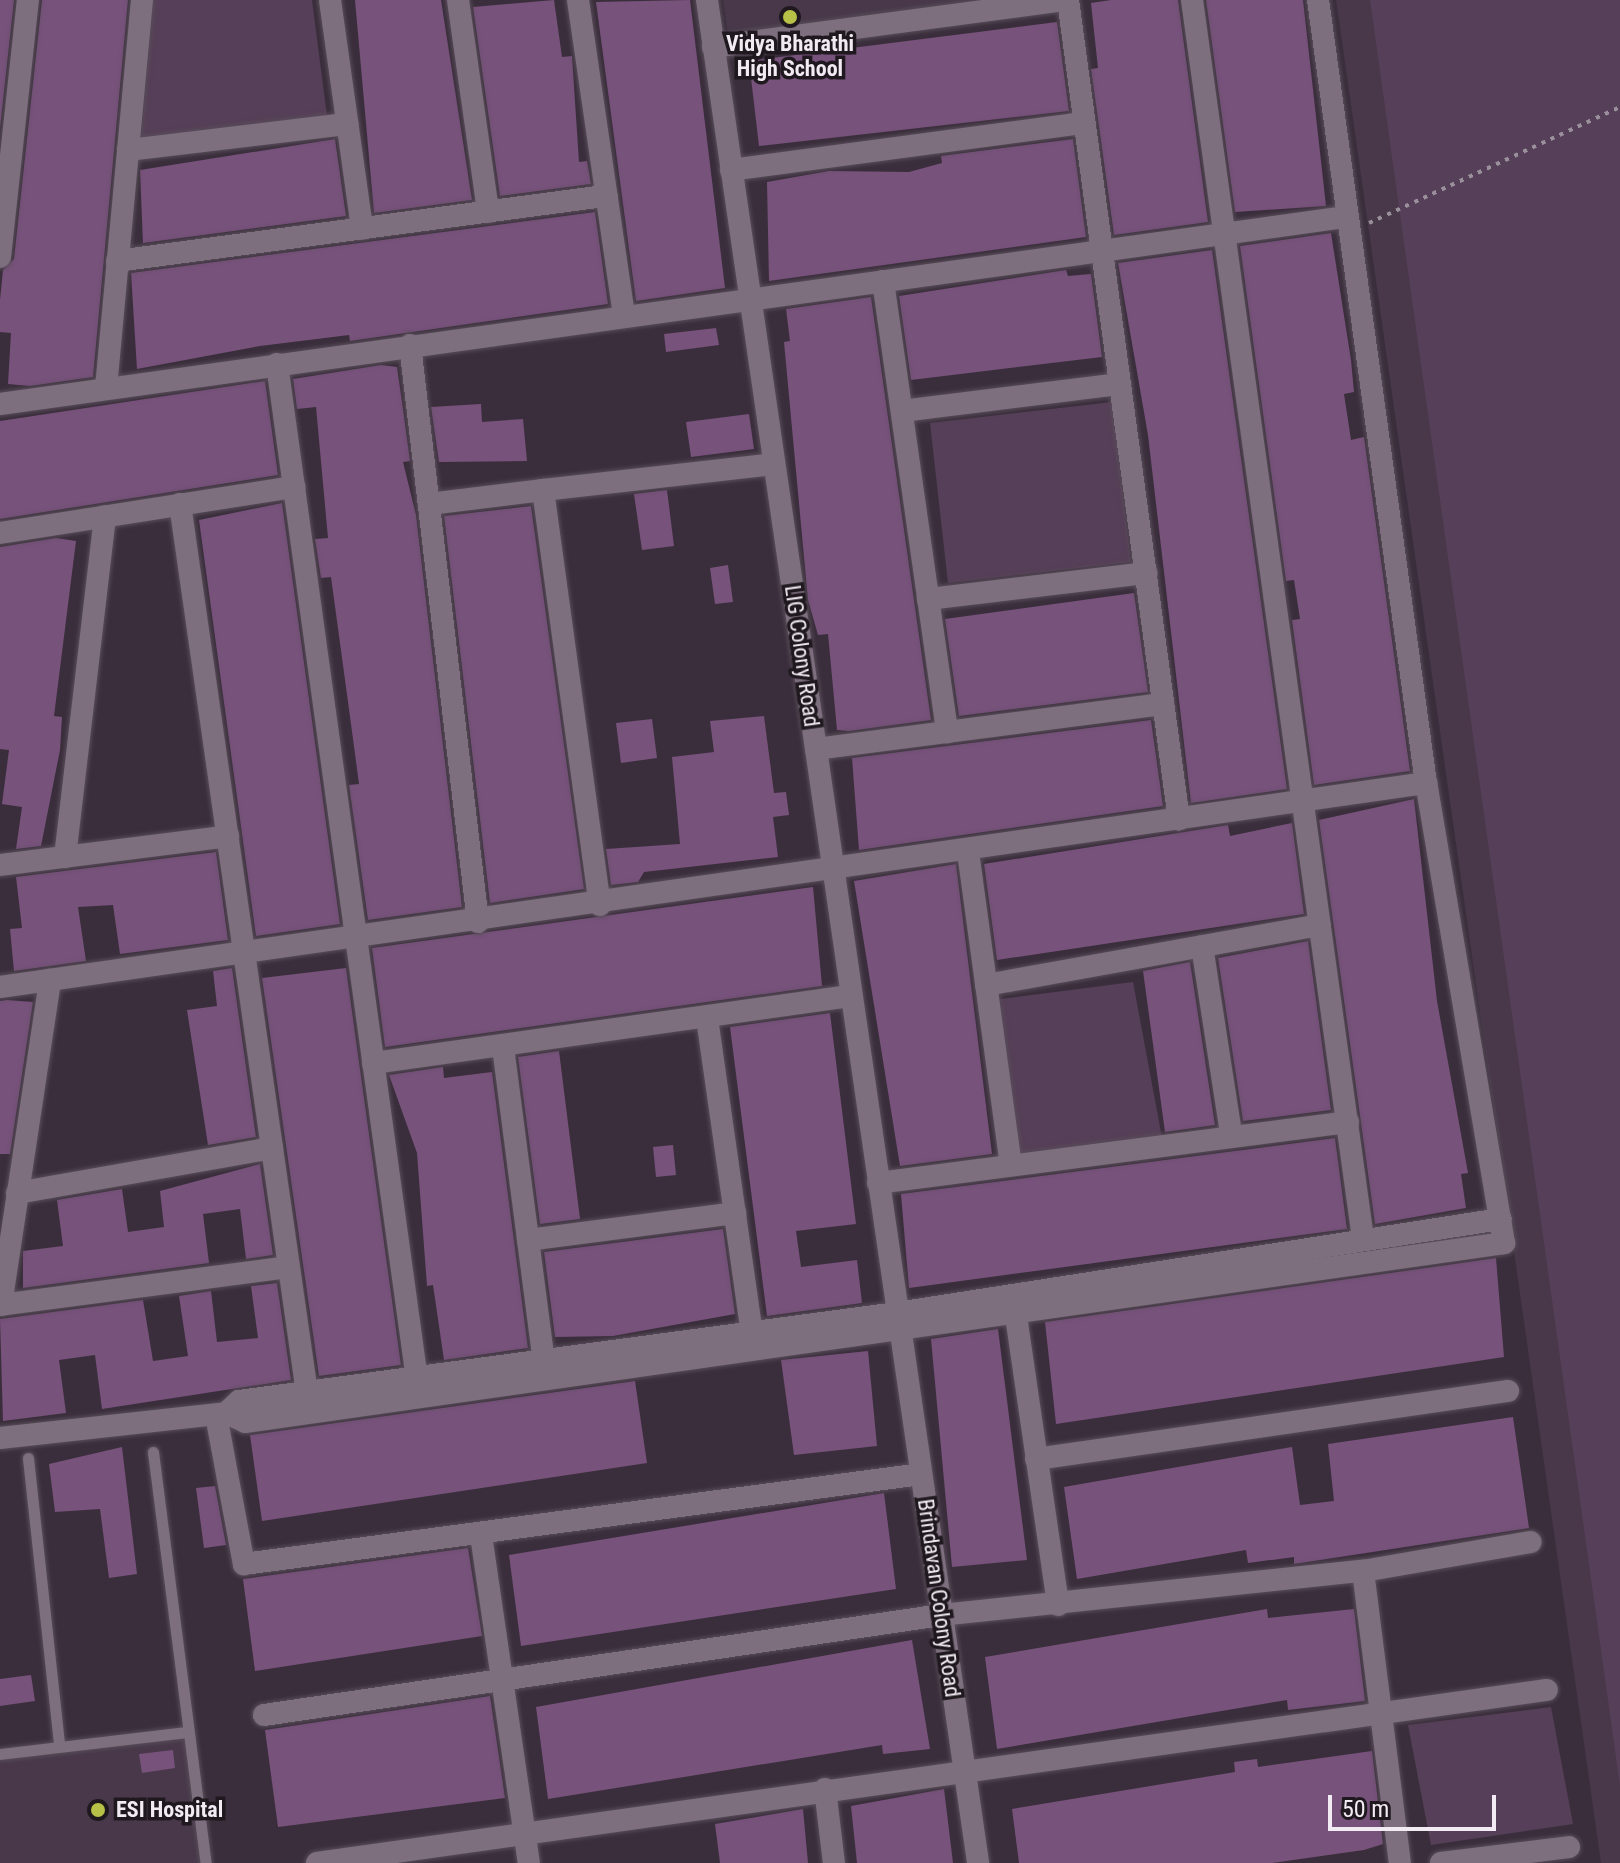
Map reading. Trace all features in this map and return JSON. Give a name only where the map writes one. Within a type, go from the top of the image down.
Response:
[{"type":"street","points":[[0,257],[28,0]]},
{"type":"street","points":[[106,388],[142,0]]},
{"type":"street","points":[[330,0],[362,229]]},
{"type":"street","points":[[458,0],[488,212]]},
{"type":"street","points":[[578,0],[624,315]]},
{"type":"street","name":"LIG Colony Road","points":[[707,0],[899,1323]]},
{"type":"street","points":[[713,47],[1065,0],[1179,820]]},
{"type":"street","points":[[1192,0],[1363,1239]]},
{"type":"street","points":[[221,1414],[239,1401],[752,1333],[1016,1316],[1504,1243],[1426,783],[1355,221],[1318,0]]},
{"type":"street","points":[[731,170],[1084,123]]},
{"type":"street","points":[[128,150],[347,124]]},
{"type":"street","points":[[117,261],[607,196]]},
{"type":"street","points":[[0,404],[750,297],[1225,234],[1355,221]]},
{"type":"street","points":[[883,281],[947,732]]},
{"type":"street","points":[[410,345],[478,922]]},
{"type":"street","points":[[277,364],[417,1379]]},
{"type":"street","points":[[902,411],[1120,384]]},
{"type":"street","points":[[429,504],[774,464]]},
{"type":"street","points":[[0,533],[294,487]]},
{"type":"street","points":[[543,490],[600,905]]},
{"type":"street","points":[[180,504],[307,1393]]},
{"type":"street","points":[[65,857],[105,516]]},
{"type":"street","points":[[928,599],[1146,573]]},
{"type":"street","points":[[816,749],[1163,704]]},
{"type":"street","points":[[0,987],[600,905],[1426,783]]},
{"type":"street","points":[[0,865],[228,836]]},
{"type":"street","points":[[968,852],[1011,1164]]},
{"type":"street","points":[[986,985],[1320,925]]},
{"type":"street","points":[[1202,946],[1231,1134]]},
{"type":"street","points":[[50,980],[0,1305],[289,1267]]},
{"type":"street","points":[[373,1063],[851,996]]},
{"type":"street","points":[[707,1018],[752,1333]]},
{"type":"street","points":[[503,1047],[544,1361]]},
{"type":"street","points":[[878,1183],[1231,1134],[1348,1122]]},
{"type":"street","points":[[17,1193],[272,1148]]},
{"type":"street","points":[[528,1240],[735,1213]]},
{"type":"street","points":[[0,1438],[221,1414],[245,1422],[899,1323],[1363,1239],[1501,1219]]},
{"type":"street","points":[[1016,1316],[1058,1605]]},
{"type":"street","name":"Brindavan Colony Road","points":[[899,1323],[978,1863]]},
{"type":"street","points":[[1036,1459],[1508,1391]]},
{"type":"street","points":[[221,1414],[238,1562],[481,1535],[921,1474]]},
{"type":"street","points":[[481,1535],[529,1863]]},
{"type":"street","points":[[264,1715],[941,1615],[1363,1571],[1531,1542]]},
{"type":"street","points":[[1363,1571],[1384,1715],[1400,1863]]},
{"type":"street","points":[[317,1863],[825,1789],[966,1774],[1547,1690]]},
{"type":"street","points":[[825,1789],[834,1863]]},
{"type":"street","points":[[1441,1863],[1569,1847]]},
{"type":"lane","points":[[153,1452],[206,1863]]},
{"type":"lane","points":[[28,1458],[59,1745]]},
{"type":"lane","points":[[0,1754],[188,1732]]},
{"type":"path","points":[[1355,221],[1620,107]]},
{"type":"shaded area","points":[[153,0],[312,0],[327,116],[141,138]]},
{"type":"shaded area","name":"Vidya Bharathi High School","points":[[723,0],[981,0],[728,34]]},
{"type":"shaded area","points":[[1336,0],[1620,0],[1620,1863],[1601,1863]]},
{"type":"shaded area","points":[[1370,0],[1620,0],[1620,1786]]},
{"type":"shaded area","points":[[1112,402],[1131,562],[948,583],[930,423]]},
{"type":"shaded area","points":[[1133,982],[1162,1138],[1016,1159],[993,1000]]},
{"type":"shaded area","points":[[1551,1707],[1573,1824],[1431,1845],[1408,1725]]},
{"type":"shaded area","name":"ESI Hospital","points":[[185,1729],[202,1863],[0,1863],[0,1756]]},
{"type":"building","points":[[0,0],[14,0],[0,128]]},
{"type":"building","points":[[42,0],[128,0],[93,377],[30,386],[8,384],[11,333],[0,332],[0,300],[3,270],[14,259]]},
{"type":"building","points":[[355,0],[441,0],[472,200],[374,213]]},
{"type":"building","points":[[554,0],[562,57],[572,56],[579,162],[587,161],[591,184],[500,196],[473,7]]},
{"type":"building","points":[[690,0],[725,288],[636,301],[596,2]]},
{"type":"building","points":[[1178,0],[1208,222],[1114,235],[1091,69],[1098,68],[1091,3]]},
{"type":"building","points":[[1206,0],[1303,0],[1326,206],[1235,212]]},
{"type":"building","points":[[1057,22],[1069,111],[759,146],[749,61]]},
{"type":"building","points":[[335,139],[346,216],[143,243],[140,170]]},
{"type":"building","points":[[1073,139],[1086,237],[769,281],[767,182],[829,171],[909,172],[942,163],[941,156]]},
{"type":"building","points":[[595,212],[608,304],[350,341],[349,335],[260,346],[137,369],[131,273]]},
{"type":"building","points":[[1331,233],[1354,392],[1344,394],[1351,440],[1364,437],[1410,771],[1314,785],[1292,620],[1300,619],[1294,580],[1286,581],[1240,246]]},
{"type":"building","points":[[1212,250],[1287,789],[1191,803],[1148,435],[1118,263]]},
{"type":"building","points":[[1066,270],[1068,276],[1091,274],[1102,357],[911,380],[899,296]]},
{"type":"building","points":[[871,297],[931,720],[849,731],[837,730],[828,634],[818,635],[808,600],[784,342],[790,341],[786,309]]},
{"type":"building","points":[[716,328],[719,345],[666,352],[664,334]]},
{"type":"building","points":[[381,365],[397,367],[410,461],[403,462],[416,515],[462,907],[368,920],[349,785],[359,784],[331,577],[321,578],[315,539],[328,538],[316,407],[297,409],[293,379]]},
{"type":"building","points":[[265,381],[278,475],[0,519],[0,421]]},
{"type":"building","points":[[481,404],[482,422],[523,419],[527,461],[439,462],[431,407]]},
{"type":"building","points":[[749,414],[754,449],[691,457],[686,422]]},
{"type":"building","points":[[667,490],[674,546],[642,550],[634,494]]},
{"type":"building","points":[[282,503],[340,924],[256,936],[199,520]]},
{"type":"building","points":[[531,506],[584,889],[490,903],[444,516]]},
{"type":"building","points":[[56,538],[76,541],[54,716],[62,717],[60,750],[41,846],[16,849],[22,807],[2,804],[9,750],[0,749],[0,547]]},
{"type":"building","points":[[728,565],[733,602],[715,604],[710,568]]},
{"type":"building","points":[[1134,593],[1148,692],[959,716],[945,619]]},
{"type":"building","points":[[764,716],[774,793],[786,792],[789,815],[773,817],[778,857],[644,872],[638,882],[611,885],[606,849],[680,844],[672,757],[714,752],[710,721]]},
{"type":"building","points":[[652,719],[657,758],[621,763],[616,723]]},
{"type":"building","points":[[1151,720],[1163,806],[859,850],[852,758]]},
{"type":"building","points":[[1414,799],[1437,1001],[1468,1173],[1461,1174],[1466,1208],[1375,1224],[1319,820]]},
{"type":"building","points":[[1292,823],[1304,914],[997,960],[984,864],[1228,825],[1230,836]]},
{"type":"building","points":[[216,852],[228,940],[120,954],[113,905],[78,907],[86,961],[14,971],[10,929],[22,928],[16,877]]},
{"type":"building","points":[[956,864],[992,1154],[900,1166],[854,881]]},
{"type":"building","points":[[813,887],[822,986],[385,1047],[372,948]]},
{"type":"building","points":[[1308,941],[1331,1110],[1243,1121],[1218,958]]},
{"type":"building","points":[[1190,962],[1215,1125],[1165,1132],[1143,971]]},
{"type":"building","points":[[232,968],[256,1137],[208,1145],[187,1010],[217,1006],[213,971]]},
{"type":"building","points":[[346,968],[401,1365],[319,1376],[262,978]]},
{"type":"building","points":[[0,1001],[33,1002],[10,1154],[0,1154]]},
{"type":"building","points":[[830,1013],[856,1224],[796,1231],[801,1267],[857,1260],[862,1303],[767,1316],[730,1027]]},
{"type":"building","points":[[559,1051],[580,1219],[540,1224],[518,1057]]},
{"type":"building","points":[[443,1067],[444,1078],[492,1072],[528,1348],[444,1360],[433,1285],[427,1286],[417,1153],[389,1075]]},
{"type":"building","points":[[1335,1138],[1347,1229],[909,1288],[901,1194]]},
{"type":"building","points":[[673,1145],[676,1175],[656,1177],[653,1147]]},
{"type":"building","points":[[260,1164],[273,1255],[246,1259],[240,1209],[203,1214],[209,1263],[23,1288],[23,1251],[63,1246],[57,1200],[122,1189],[128,1232],[164,1227],[160,1191]]},
{"type":"building","points":[[723,1229],[735,1314],[613,1336],[555,1337],[544,1252]]},
{"type":"building","points":[[1496,1258],[1504,1357],[1056,1424],[1045,1322]]},
{"type":"building","points":[[277,1283],[291,1380],[102,1409],[95,1355],[59,1360],[66,1413],[3,1421],[0,1319],[143,1300],[153,1361],[188,1356],[179,1296],[211,1291],[217,1342],[258,1338],[251,1286]]},
{"type":"building","points":[[998,1329],[1027,1560],[952,1567],[931,1339]]},
{"type":"building","points":[[868,1351],[877,1446],[794,1455],[781,1360]]},
{"type":"building","points":[[635,1381],[647,1463],[262,1521],[250,1435]]},
{"type":"building","points":[[1513,1417],[1529,1528],[1294,1564],[1294,1557],[1248,1563],[1246,1550],[1077,1579],[1064,1487],[1292,1447],[1300,1505],[1334,1501],[1328,1444]]},
{"type":"building","points":[[122,1447],[137,1574],[109,1578],[100,1509],[55,1512],[49,1464]]},
{"type":"building","points":[[215,1486],[226,1545],[204,1548],[196,1488]]},
{"type":"building","points":[[884,1493],[896,1589],[521,1646],[509,1555]]},
{"type":"building","points":[[468,1548],[482,1636],[255,1671],[243,1579]]},
{"type":"building","points":[[1267,1609],[1268,1618],[1354,1609],[1365,1701],[1288,1710],[1287,1700],[997,1749],[985,1657]]},
{"type":"building","points":[[912,1640],[930,1749],[883,1754],[882,1745],[548,1799],[536,1707]]},
{"type":"building","points":[[31,1675],[35,1701],[0,1706],[0,1679]]},
{"type":"building","points":[[490,1696],[505,1798],[278,1827],[265,1730]]},
{"type":"building","points":[[173,1750],[175,1768],[142,1773],[139,1754]]},
{"type":"building","points":[[1372,1751],[1383,1844],[1364,1850],[1272,1863],[1019,1863],[1012,1809],[1235,1772],[1234,1762],[1257,1759],[1258,1767]]},
{"type":"building","points":[[944,1789],[953,1863],[857,1863],[851,1806]]},
{"type":"building","points":[[803,1809],[808,1863],[720,1863],[715,1824]]},
{"type":"place","name":"Vidya Bharathi High School","points":[[790,17]]},
{"type":"place","name":"ESI Hospital","points":[[98,1810]]}]
